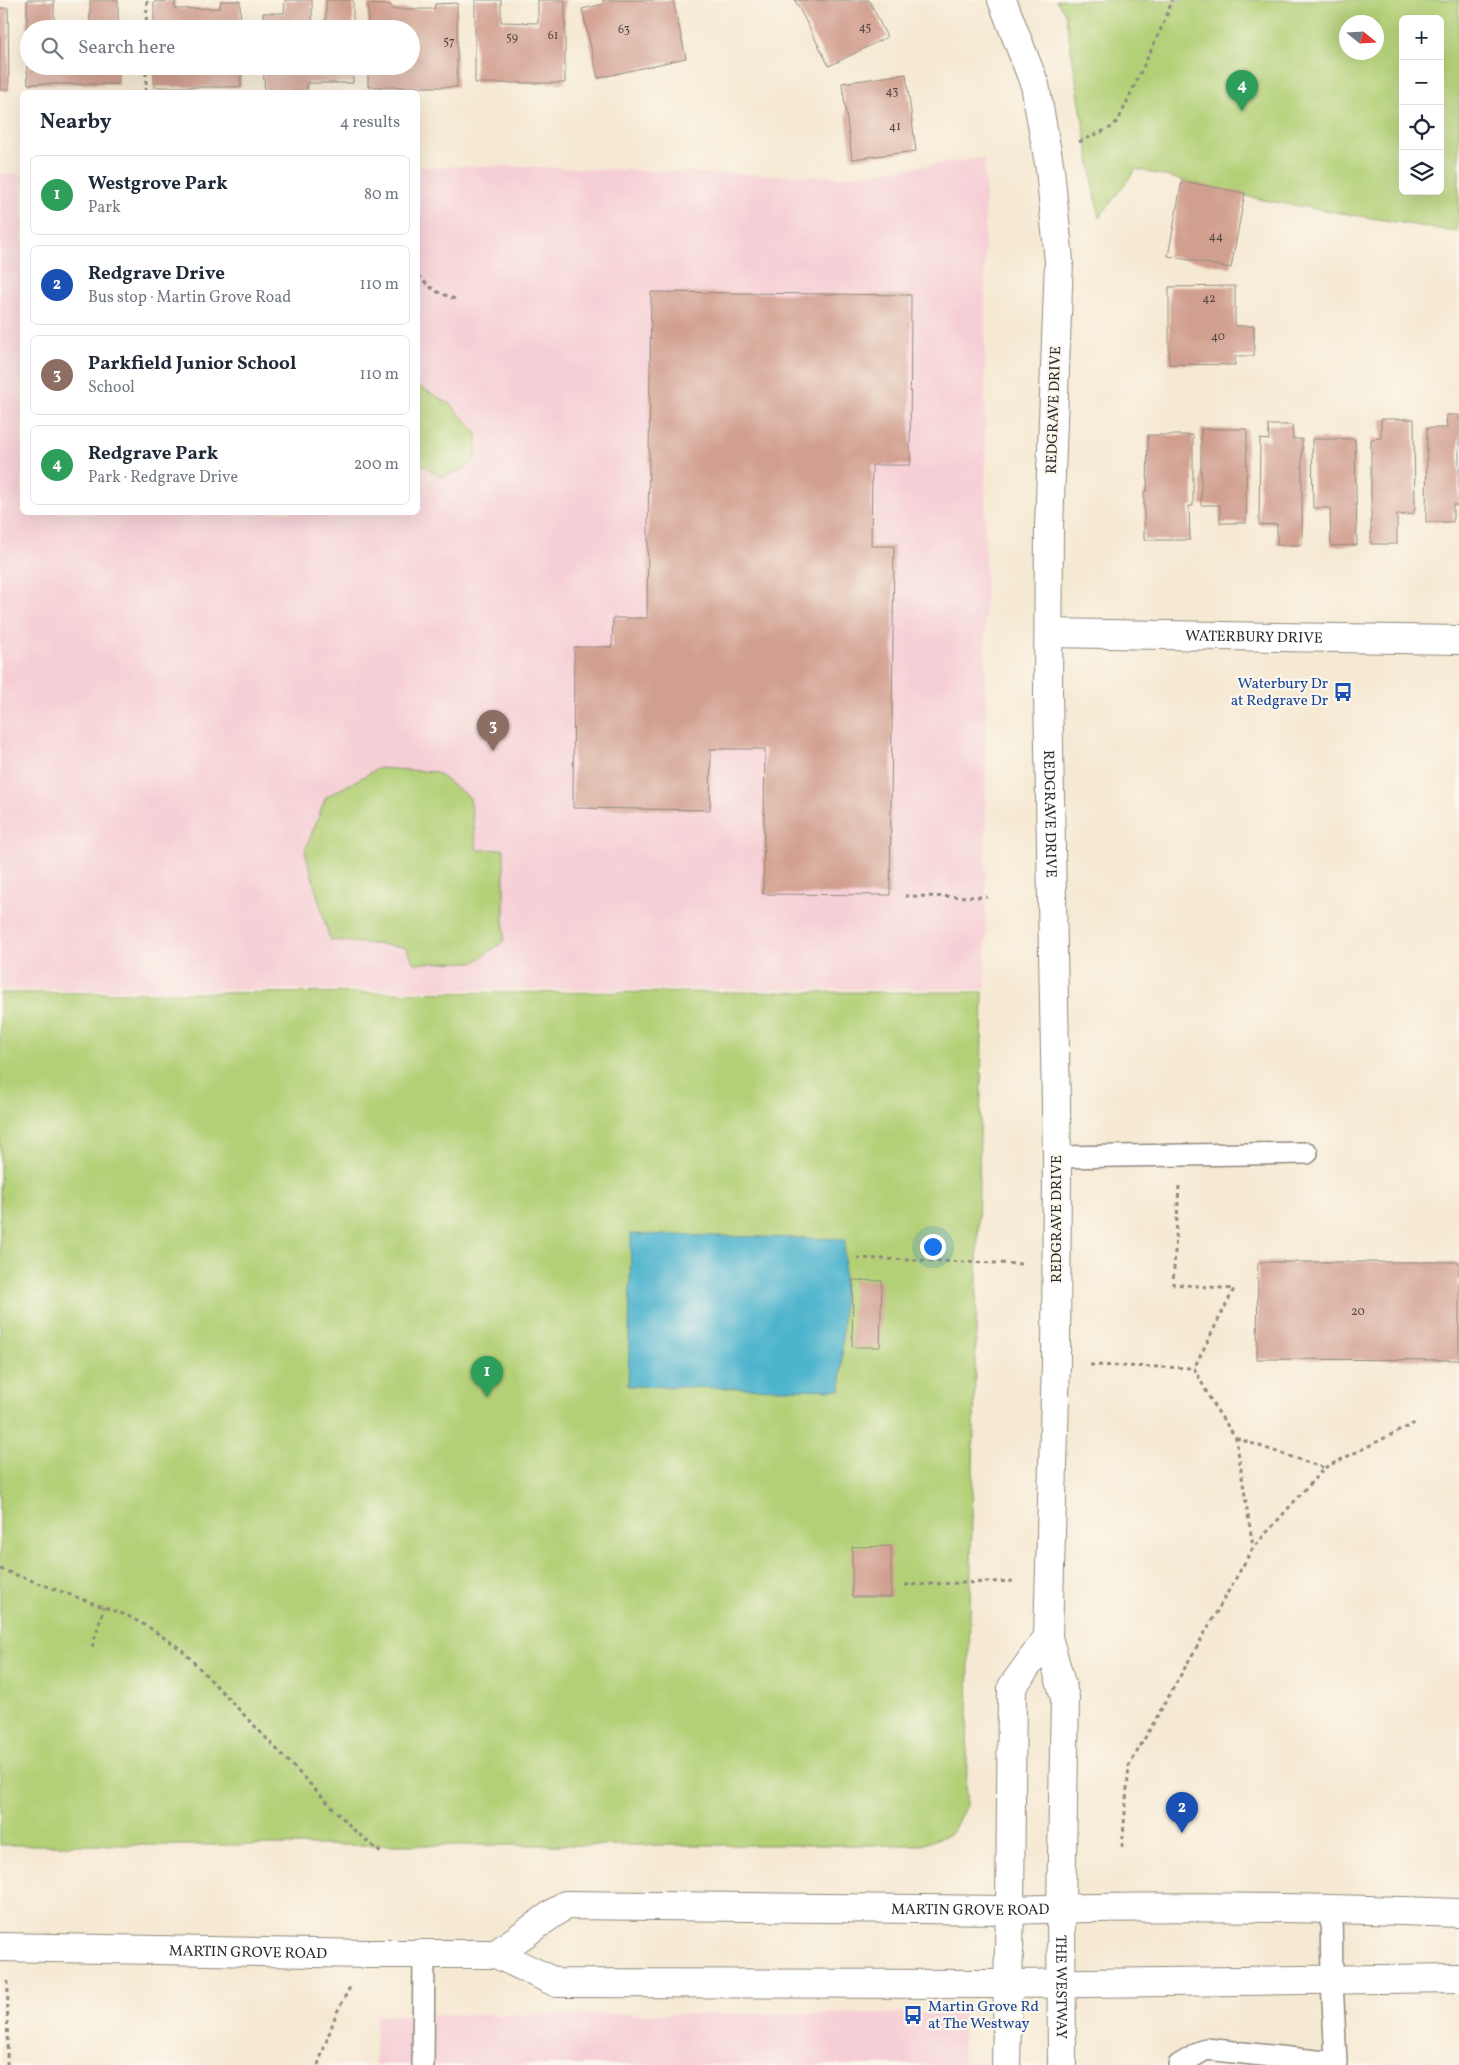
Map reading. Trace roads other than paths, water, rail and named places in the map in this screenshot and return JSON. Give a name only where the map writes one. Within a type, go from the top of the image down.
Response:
[{"type":"main road","name":"REDGRAVE DRIVE","points":[[1002,0],[1035,85],[1048,157],[1059,261],[1049,527],[1049,704],[1057,1157],[1056,1362],[1048,1637],[1065,1698],[1061,1908]]},
{"type":"main road","name":"WATERBURY DRIVE","points":[[1049,633],[1459,640]]},
{"type":"main road","points":[[1006,2065],[1009,1984],[1012,1687],[1048,1637]]},
{"type":"main road","name":"MARTIN GROVE ROAD","points":[[496,1954],[565,1905],[1010,1910],[1061,1908],[1331,1908],[1459,1913]]},
{"type":"main road","name":"THE WESTWAY","points":[[1061,1908],[1062,2065]]},
{"type":"main road","name":"MARTIN GROVE ROAD","points":[[4,1947],[368,1954],[496,1954],[557,1983],[1009,1984],[1459,1978]]},
{"type":"lane","points":[[1057,1157],[1307,1153]]},
{"type":"lane","points":[[1179,2065],[1206,2049],[1336,2063],[1331,1908]]},
{"type":"lane","points":[[423,2065],[424,1954]]},
{"type":"water","points":[[631,1234],[845,1239],[841,1390],[628,1386]]},
{"type":"place","name":"Redgrave Park","points":[[1242,111]]},
{"type":"place","name":"Waterbury Dr at Redgrave Dr","points":[[1343,692]]},
{"type":"place","name":"Parkfield Junior School","points":[[493,751]]},
{"type":"place","name":"Westgrove Park","points":[[487,1397]]},
{"type":"place","name":"Redgrave Drive","points":[[1182,1833]]},
{"type":"place","name":"Martin Grove Rd at The Westway","points":[[913,2015]]}]
